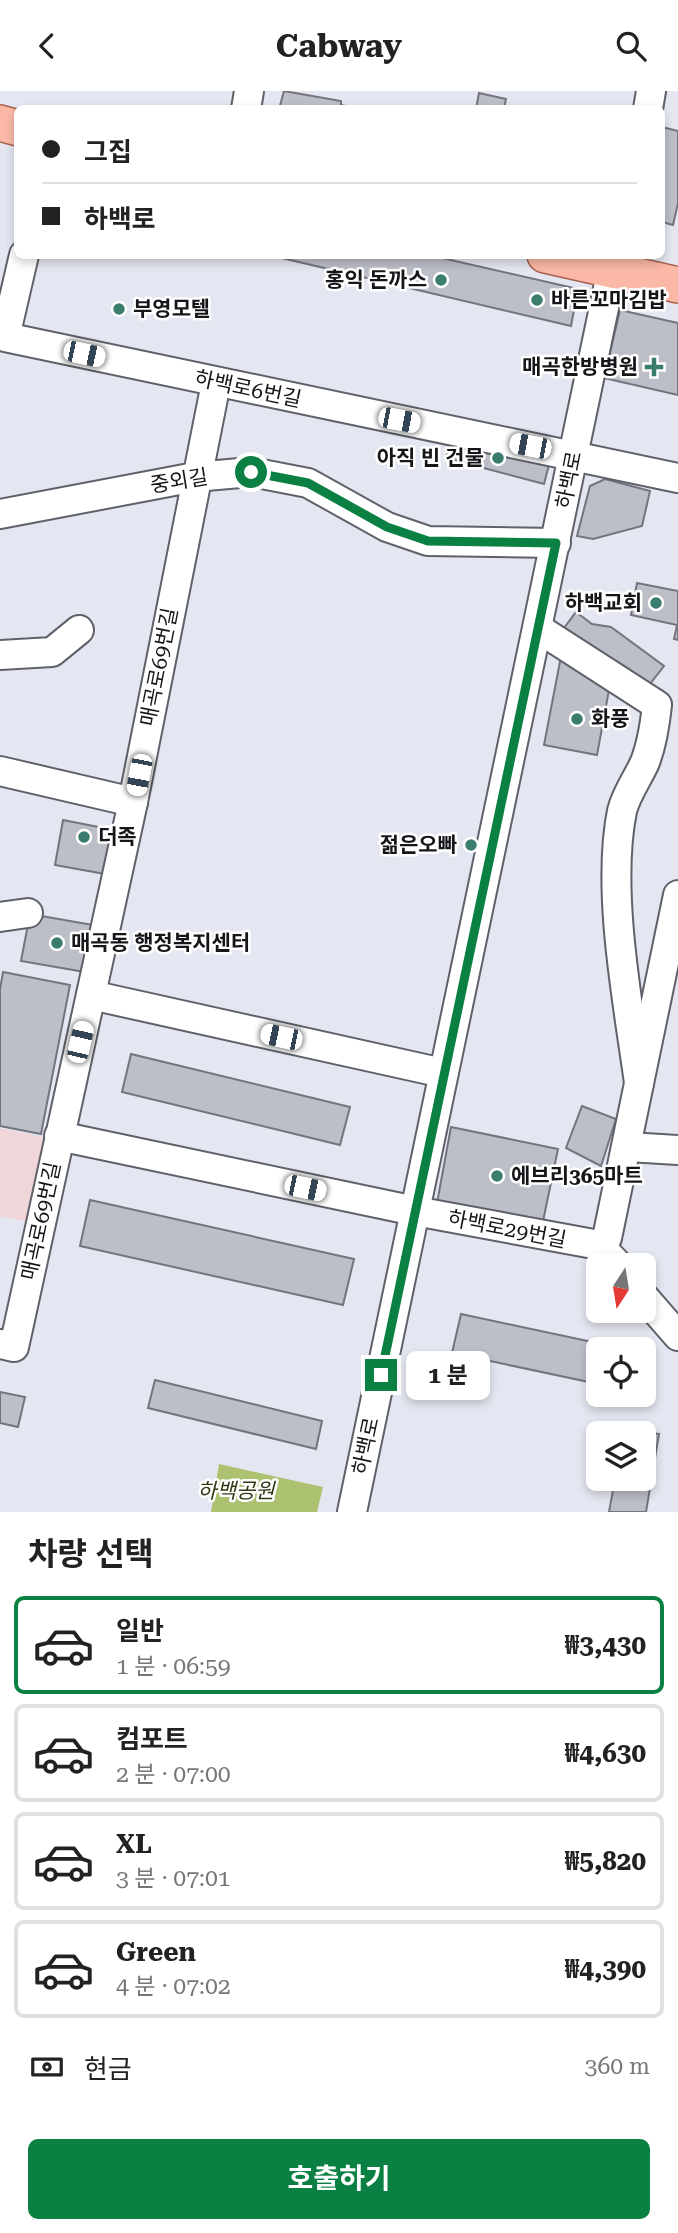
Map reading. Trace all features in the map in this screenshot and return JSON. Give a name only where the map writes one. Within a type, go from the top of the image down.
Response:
[{"type":"main road","points":[[579,259],[613,263],[678,285]]},
{"type":"street","name":"하백로6번길","points":[[23,259],[5,337],[678,478]]},
{"type":"street","name":"하백로","points":[[352,1512],[539,629],[613,263]]},
{"type":"street","name":"매곡로69번길","points":[[0,1344],[14,1347],[133,802],[195,477],[216,383]]},
{"type":"street","name":"중외길","points":[[0,514],[195,477],[251,472],[308,483],[387,527],[428,541],[556,543]]},
{"type":"street","points":[[539,629],[657,705],[646,761],[623,807],[619,832],[618,901],[624,981],[639,1083]]},
{"type":"street","points":[[0,655],[52,652],[79,630]]},
{"type":"street","points":[[0,771],[133,802]]},
{"type":"street","points":[[608,1253],[607,1238],[628,1147],[678,895]]},
{"type":"street","points":[[0,917],[28,913]]},
{"type":"street","points":[[91,995],[443,1073]]},
{"type":"street","name":"하백로29번길","points":[[59,1136],[599,1253]]},
{"type":"street","points":[[628,1147],[678,1150]]},
{"type":"street","points":[[656,1311],[678,1336]]},
{"type":"shaded area","points":[[0,1128],[46,1138],[28,1222],[0,1216]]},
{"type":"green space","name":"하백공원","points":[[219,1464],[323,1487],[317,1512],[211,1512]]},
{"type":"building","points":[[284,91],[341,101],[341,105],[280,105]]},
{"type":"building","points":[[479,93],[506,99],[505,105],[477,105]]},
{"type":"building","points":[[665,128],[678,131],[678,203],[673,225],[665,223]]},
{"type":"building","points":[[286,259],[447,259],[578,289],[571,326]]},
{"type":"building","points":[[620,310],[678,323],[678,395],[604,378]]},
{"type":"building","name":"아직 빈 건물","points":[[452,432],[551,457],[544,484],[446,458]]},
{"type":"building","points":[[605,479],[650,491],[642,526],[593,539],[577,536],[590,486]]},
{"type":"building","name":"하백교회","points":[[637,583],[678,591],[678,640],[674,639],[677,625],[631,615]]},
{"type":"building","points":[[576,612],[592,624],[611,627],[664,666],[646,689],[564,628]]},
{"type":"building","points":[[562,651],[609,690],[597,755],[544,745]]},
{"type":"building","points":[[63,820],[114,830],[105,874],[55,865]]},
{"type":"building","name":"매곡동 행정복지센터","points":[[30,914],[93,925],[85,972],[21,961]]},
{"type":"building","points":[[3,972],[70,985],[41,1134],[0,1126],[0,989]]},
{"type":"building","points":[[131,1054],[350,1107],[340,1145],[122,1092]]},
{"type":"building","points":[[582,1106],[616,1119],[601,1166],[566,1148]]},
{"type":"building","name":"에브리365마트","points":[[451,1127],[558,1149],[542,1226],[437,1203]]},
{"type":"building","points":[[90,1200],[354,1259],[343,1305],[80,1246]]},
{"type":"building","points":[[461,1314],[586,1341],[586,1381],[452,1353]]},
{"type":"building","points":[[155,1380],[322,1421],[316,1449],[148,1408]]},
{"type":"building","points":[[0,1392],[25,1397],[18,1427],[0,1423]]},
{"type":"building","points":[[613,1491],[650,1491],[646,1512],[609,1512]]},
{"type":"place","name":"홍익 돈까스","points":[[441,280]]},
{"type":"place","name":"바른꼬마김밥","points":[[537,300]]},
{"type":"place","name":"부영모텔","points":[[119,309]]},
{"type":"place","name":"매곡한방병원","points":[[654,367]]},
{"type":"place","name":"아직 빈 건물","points":[[498,458]]},
{"type":"place","name":"하백교회","points":[[656,603]]},
{"type":"place","name":"화풍","points":[[577,719]]},
{"type":"place","name":"더족","points":[[84,837]]},
{"type":"place","name":"젊은오빠","points":[[471,845]]},
{"type":"place","name":"매곡동 행정복지센터","points":[[57,943]]},
{"type":"place","name":"에브리365마트","points":[[497,1176]]},
{"type":"route","points":[[251,472],[308,483],[387,527],[428,541],[556,543],[381,1375]]}]
